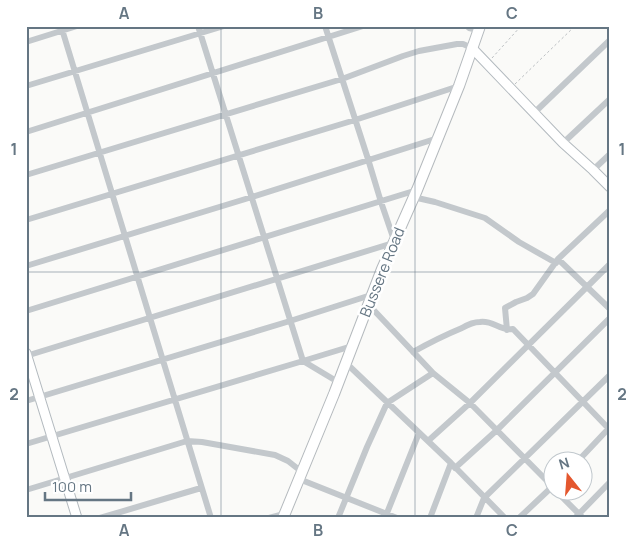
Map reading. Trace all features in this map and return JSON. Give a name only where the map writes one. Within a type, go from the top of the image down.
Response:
[{"type":"main road","name":"Bussere Road","points":[[283,516],[459,86],[479,28]]},
{"type":"street","points":[[26,42],[62,29],[77,26]]},
{"type":"street","points":[[198,26],[303,362],[338,382]]},
{"type":"street","points":[[26,86],[224,26]]},
{"type":"street","points":[[77,518],[26,355],[394,241],[325,26]]},
{"type":"street","points":[[26,132],[363,26]]},
{"type":"street","points":[[467,26],[469,28],[479,28]]},
{"type":"street","points":[[62,29],[211,518]]},
{"type":"street","points":[[534,113],[610,40]]},
{"type":"street","points":[[26,175],[342,79],[419,51],[463,44],[472,48],[488,63],[563,143],[610,187]]},
{"type":"street","points":[[26,220],[239,156],[459,86]]},
{"type":"street","points":[[563,143],[610,99]]},
{"type":"street","points":[[26,266],[438,138]]},
{"type":"street","points":[[593,170],[610,154]]},
{"type":"street","points":[[26,312],[415,193],[435,202],[485,218],[519,242],[557,261],[610,309]]},
{"type":"street","points":[[506,330],[505,308],[533,294],[557,261],[610,210]]},
{"type":"street","points":[[428,441],[470,403],[610,264]]},
{"type":"street","points":[[26,401],[290,321],[370,300],[432,373],[470,403],[544,478]]},
{"type":"street","points":[[430,518],[453,466],[497,430],[610,318]]},
{"type":"street","points":[[413,352],[432,341],[481,321],[491,323],[506,330],[513,330],[609,428],[586,452]]},
{"type":"street","points":[[26,444],[352,346]]},
{"type":"street","points":[[346,363],[505,518]]},
{"type":"street","points":[[338,518],[387,403],[432,373]]},
{"type":"street","points":[[476,518],[484,498],[610,375]]},
{"type":"street","points":[[386,516],[419,433]]},
{"type":"street","points":[[26,490],[187,442],[202,442],[275,455],[288,460],[301,475],[386,516],[397,518]]},
{"type":"street","points":[[566,502],[578,516],[610,482]]},
{"type":"street","points":[[100,518],[202,488]]},
{"type":"street","points":[[519,518],[544,497]]},
{"type":"street","points":[[269,518],[283,516]]},
{"type":"path","points":[[488,63],[522,26]]},
{"type":"path","points":[[511,88],[575,26]]}]
